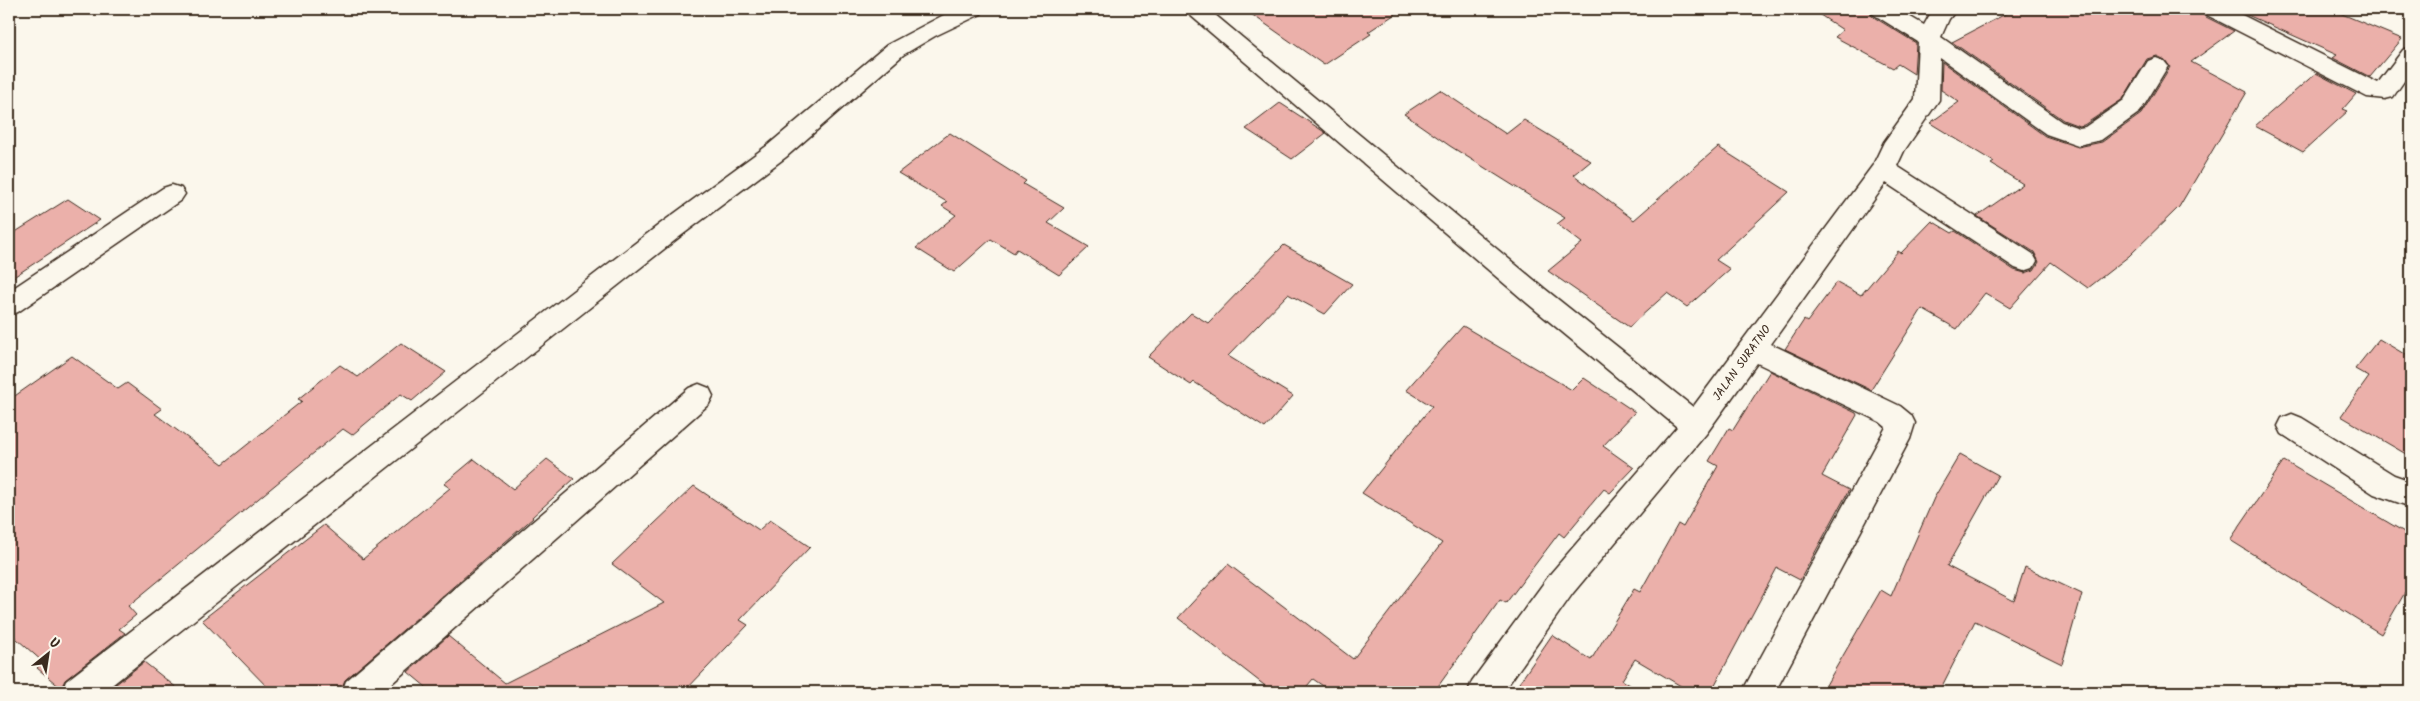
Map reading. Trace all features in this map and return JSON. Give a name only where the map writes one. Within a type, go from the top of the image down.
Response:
[{"type":"street","points":[[78,692],[670,231],[777,151],[895,50],[973,9]]},
{"type":"street","points":[[1194,9],[1536,296],[1696,426]]},
{"type":"street","points":[[1881,9],[1929,39],[2054,128],[2078,137],[2092,134],[2132,106],[2156,66]]},
{"type":"street","name":"JALAN SURATNO","points":[[1484,692],[1562,583],[1696,426],[1752,348],[1807,277],[1846,218],[1883,169],[1893,148],[1927,100],[1929,39],[1939,16],[1946,9]]},
{"type":"street","points":[[2213,9],[2375,91],[2385,91],[2411,55]]},
{"type":"street","points":[[1883,169],[2024,261]]},
{"type":"street","points":[[9,305],[172,194]]},
{"type":"street","points":[[1752,348],[1890,414],[1901,423],[1900,431],[1758,692]]},
{"type":"street","points":[[358,692],[699,396]]},
{"type":"street","points":[[2292,426],[2384,485],[2411,494]]},
{"type":"building","points":[[1244,9],[1403,9],[1368,32],[1371,34],[1324,65]]},
{"type":"building","points":[[1811,9],[1868,9],[1872,16],[1916,43],[1914,74],[1898,64],[1893,68],[1835,37],[1843,30]]},
{"type":"building","points":[[2015,9],[2200,9],[2204,16],[2234,31],[2191,62],[2247,92],[2179,207],[2129,256],[2088,288],[2051,262],[2010,308],[1985,293],[1957,329],[1922,309],[1871,390],[1785,349],[1804,320],[1807,322],[1837,282],[1861,295],[1898,251],[1901,253],[1932,221],[1952,233],[1955,231],[2014,270],[2025,273],[2034,270],[2039,262],[2034,252],[1977,216],[2023,184],[1991,164],[1994,162],[1930,123],[1959,102],[1941,90],[1942,62],[2045,136],[2078,147],[2102,142],[2141,114],[2170,67],[2165,60],[2157,56],[2147,59],[2123,99],[2084,125],[2079,126],[2063,120],[1952,42]]},
{"type":"building","points":[[2234,9],[2330,9],[2402,39],[2370,77],[2333,58],[2337,55]]},
{"type":"building","points":[[2316,73],[2356,94],[2343,109],[2348,111],[2303,152],[2255,126]]},
{"type":"building","points":[[1440,90],[1506,134],[1524,120],[1591,161],[1574,175],[1634,220],[1718,147],[1789,192],[1716,260],[1730,269],[1687,307],[1667,293],[1629,327],[1548,271],[1582,243],[1557,224],[1565,218],[1450,146],[1404,114]]},
{"type":"building","points":[[1280,103],[1326,133],[1292,159],[1246,129]]},
{"type":"building","points":[[950,133],[1026,181],[1023,184],[1064,208],[1048,223],[1089,247],[1059,275],[1017,249],[1014,253],[991,239],[954,272],[916,248],[956,215],[942,206],[947,202],[898,173]]},
{"type":"building","points":[[68,199],[100,220],[9,280],[9,236]]},
{"type":"building","points":[[1284,245],[1352,284],[1325,314],[1288,294],[1228,356],[1293,396],[1265,428],[1194,382],[1191,385],[1148,357],[1191,313],[1208,323]]},
{"type":"building","points":[[1463,326],[1572,390],[1584,378],[1635,412],[1603,446],[1634,468],[1610,493],[1604,489],[1564,537],[1559,533],[1506,603],[1500,600],[1434,692],[1327,692],[1329,690],[1313,679],[1302,692],[1273,692],[1178,618],[1228,564],[1353,659],[1442,543],[1362,493],[1432,406],[1406,390]]},
{"type":"building","points":[[2379,339],[2411,358],[2411,457],[2341,416],[2369,377],[2355,369]]},
{"type":"building","points":[[401,343],[446,372],[412,401],[401,394],[352,435],[343,429],[128,606],[136,615],[119,629],[125,633],[65,680],[61,688],[37,668],[43,662],[9,632],[9,400],[72,356],[118,389],[127,383],[162,409],[155,414],[223,464],[302,401],[298,399],[340,365],[358,377]]},
{"type":"building","points":[[1770,371],[1856,413],[1857,415],[1822,476],[1849,490],[1800,580],[1777,568],[1711,692],[1691,692],[1635,659],[1622,680],[1641,692],[1513,692],[1552,635],[1591,660],[1634,589],[1640,592],[1678,524],[1683,527],[1718,466],[1709,461],[1729,428],[1733,430]]},
{"type":"building","points":[[1960,454],[1998,475],[1947,566],[2014,601],[2025,567],[2082,594],[2062,664],[1975,621],[1939,692],[1822,692],[1881,590],[1891,596],[1934,498]]},
{"type":"building","points":[[474,459],[513,489],[547,459],[574,479],[533,518],[345,680],[342,687],[336,692],[272,692],[202,620],[324,525],[363,559],[450,488],[444,484]]},
{"type":"building","points":[[2284,461],[2411,536],[2411,582],[2381,634],[2230,540]]},
{"type":"building","points":[[694,486],[759,530],[770,520],[810,547],[740,620],[748,625],[684,692],[432,692],[408,672],[448,636],[505,683],[664,603],[612,564]]},
{"type":"building","points":[[144,662],[182,692],[106,692]]}]
